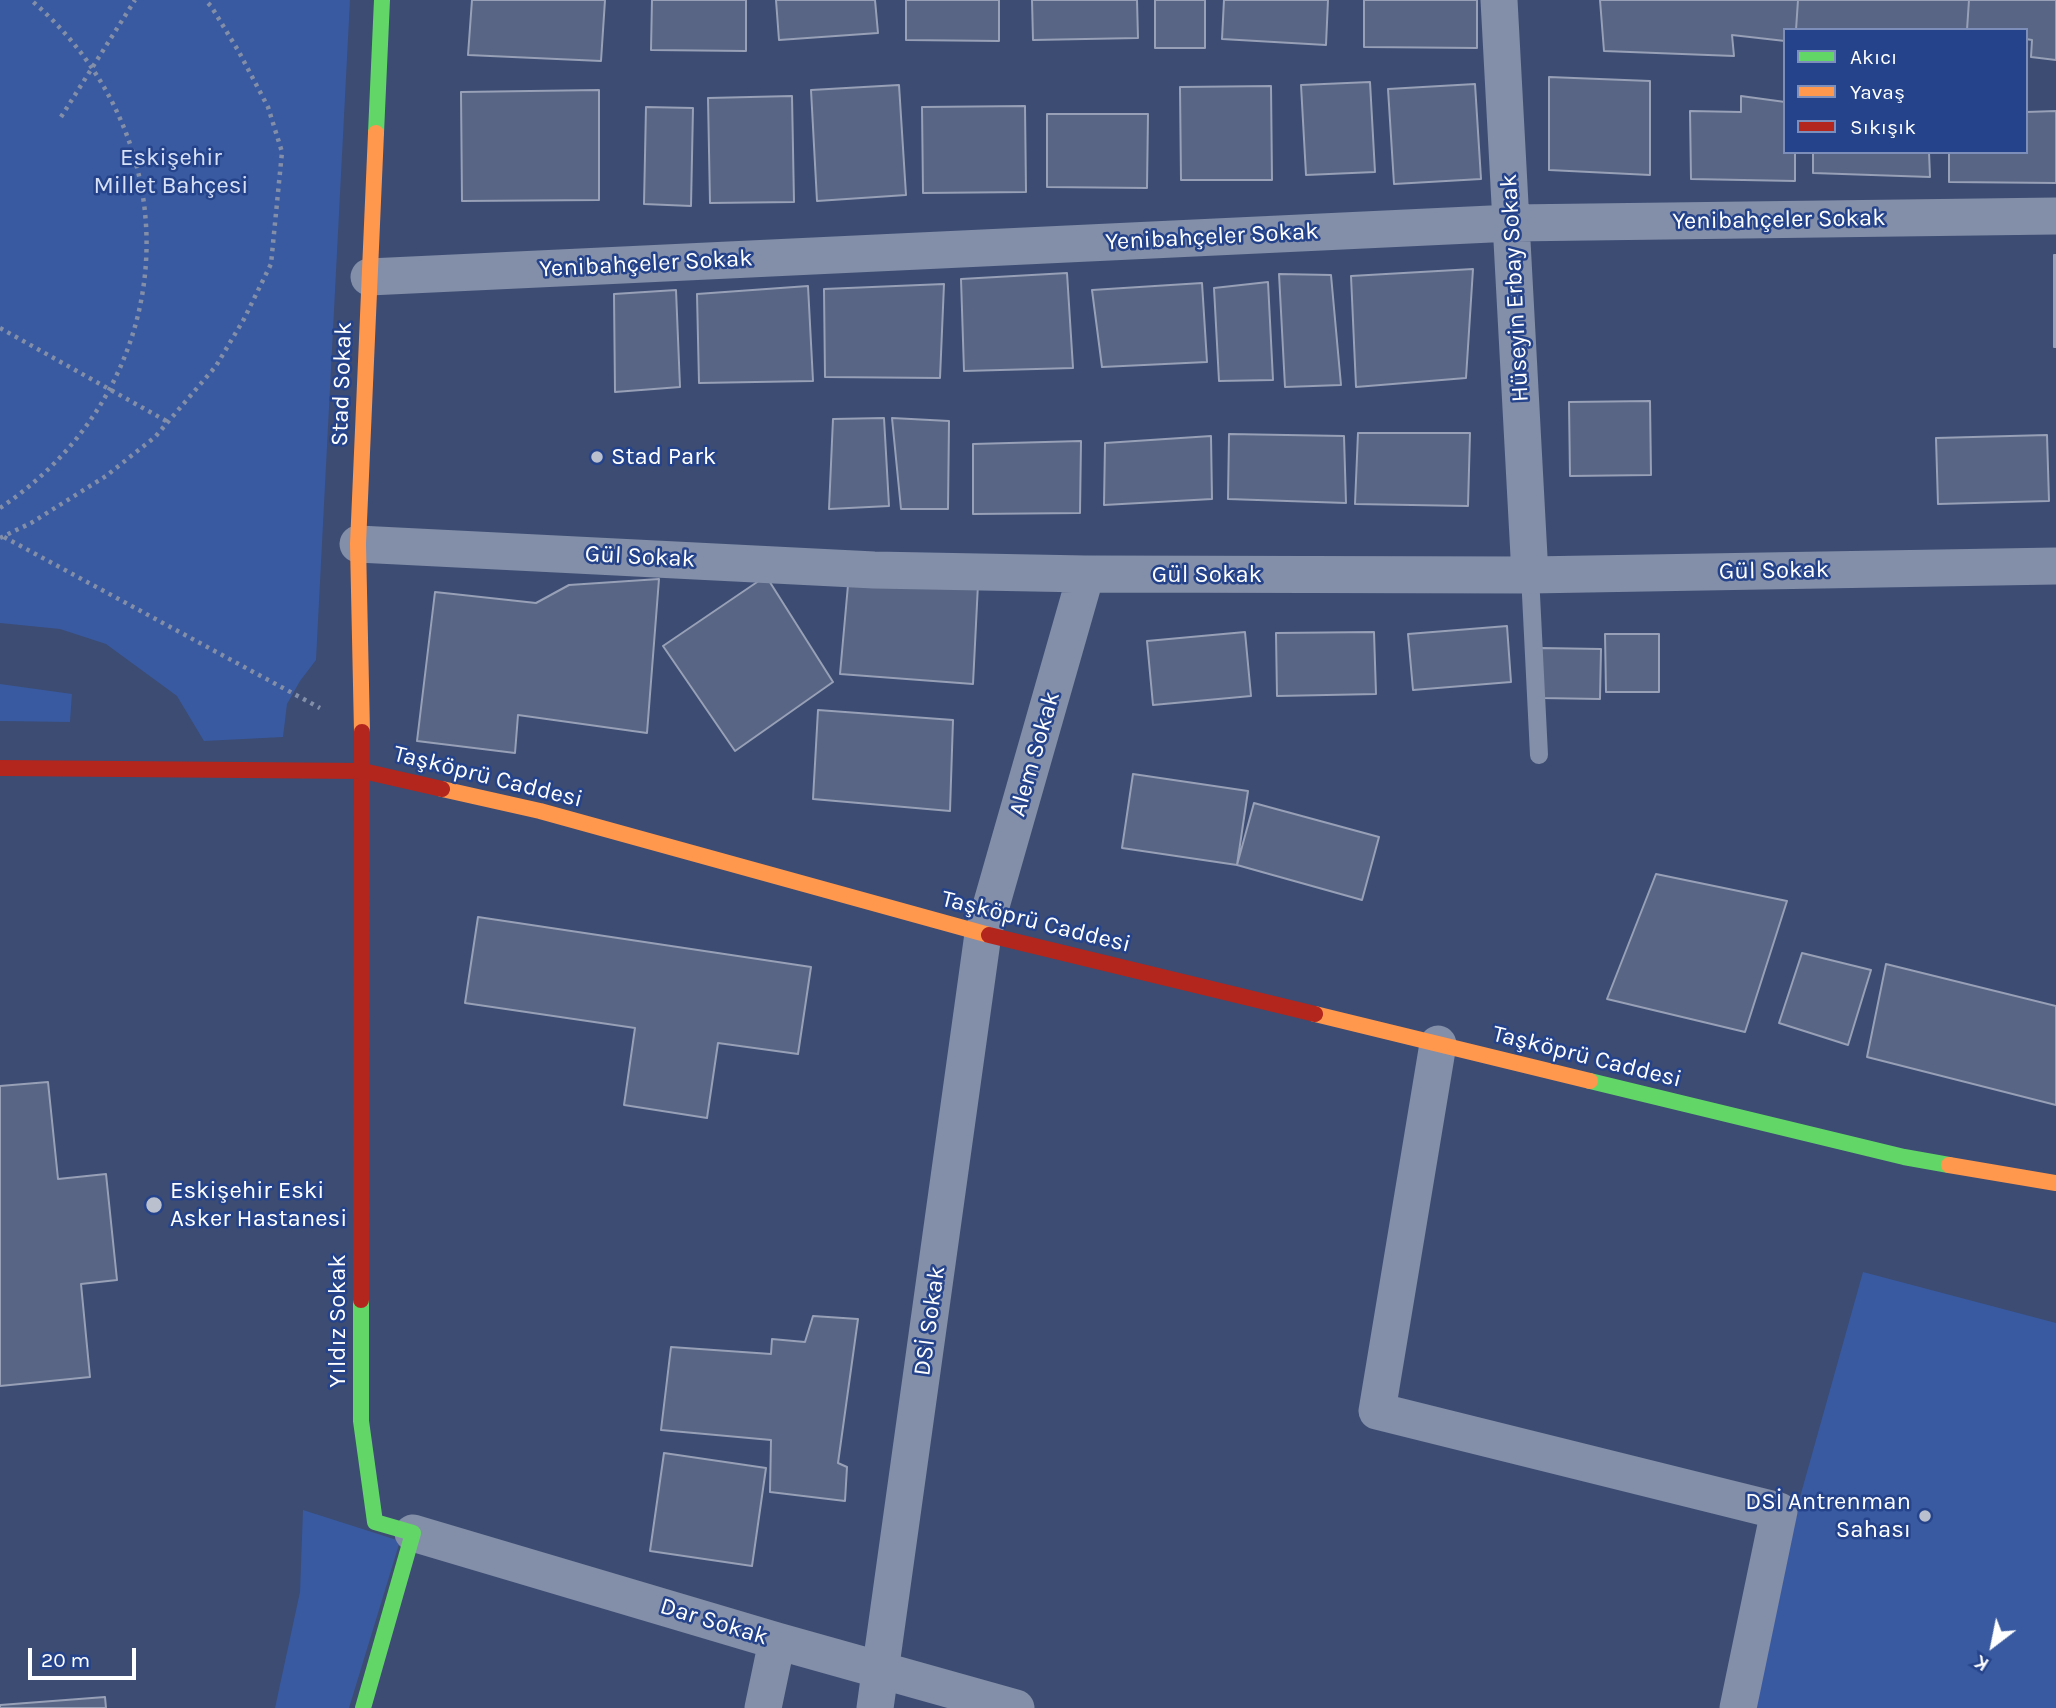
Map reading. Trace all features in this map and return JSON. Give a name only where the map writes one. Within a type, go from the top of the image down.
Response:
[{"type":"main road","name":"Stad Sokak","points":[[363,771],[358,544],[382,0]]},
{"type":"main road","name":"Taşköprü Caddesi","points":[[0,768],[363,771],[540,811],[983,934],[1904,1157],[2056,1183]]},
{"type":"main road","name":"Yıldız Sokak","points":[[363,771],[361,1421],[375,1522],[413,1533]]},
{"type":"main road","points":[[363,1708],[413,1533]]},
{"type":"street","name":"Hüseyin Erbay Sokak","points":[[1499,0],[1530,575]]},
{"type":"street","name":"Yenibahçeler Sokak","points":[[369,277],[1512,223],[2056,216]]},
{"type":"street","name":"Gül Sokak","points":[[358,544],[874,570],[1086,574],[1530,575],[2056,566]]},
{"type":"street","name":"Alem Sokak","points":[[983,934],[1086,574]]},
{"type":"street","name":"DSİ Sokak","points":[[875,1708],[983,934]]},
{"type":"street","points":[[1438,1044],[1377,1410],[1779,1511],[1738,1708]]},
{"type":"street","name":"Dar Sokak","points":[[413,1533],[777,1641],[1016,1708]]},
{"type":"street","points":[[763,1708],[777,1641]]},
{"type":"street","points":[[881,1670],[940,1708]]},
{"type":"lane","points":[[1530,575],[1539,755]]},
{"type":"path","points":[[0,508],[53,467],[85,430],[110,391],[128,349],[141,306],[146,261],[145,215],[138,170],[124,127],[105,86],[92,67],[63,30],[31,0]]},
{"type":"path","points":[[61,117],[135,0]]},
{"type":"path","points":[[1,537],[31,523],[106,477],[155,437],[216,366],[271,264],[282,152],[268,107],[239,52],[205,0]]},
{"type":"path","points":[[0,328],[168,422]]},
{"type":"path","points":[[1,537],[320,708]]},
{"type":"green space","name":"Eskişehir Millet Bahçesi","points":[[0,0],[350,0],[316,660],[287,704],[283,737],[204,741],[177,696],[106,644],[60,629],[0,623]]},
{"type":"green space","points":[[0,684],[72,694],[70,722],[0,721]]},
{"type":"green space","name":"DSİ Antrenman Sahası","points":[[1863,1272],[2056,1323],[2056,1708],[1741,1708]]},
{"type":"green space","points":[[303,1510],[400,1541],[349,1708],[275,1708],[300,1592]]},
{"type":"building","points":[[472,0],[605,0],[601,61],[468,55]]},
{"type":"building","points":[[652,0],[746,0],[746,51],[651,50]]},
{"type":"building","points":[[776,0],[875,0],[878,33],[779,40]]},
{"type":"building","points":[[906,0],[999,0],[999,41],[906,40]]},
{"type":"building","points":[[1032,0],[1137,0],[1138,38],[1033,40]]},
{"type":"building","points":[[1155,0],[1205,0],[1205,48],[1155,48]]},
{"type":"building","points":[[1224,0],[1328,0],[1326,45],[1222,39]]},
{"type":"building","points":[[1364,0],[1477,0],[1477,48],[1364,47]]},
{"type":"building","points":[[1600,0],[1798,0],[1796,28],[1783,28],[1783,41],[1732,35],[1734,56],[1604,51]]},
{"type":"building","points":[[1798,0],[1969,0],[1967,28],[1796,28]]},
{"type":"building","points":[[1969,0],[2056,0],[2056,60],[2031,57],[2032,40],[2028,39],[2028,28],[1967,28]]},
{"type":"building","points":[[1549,77],[1650,81],[1650,175],[1549,170]]},
{"type":"building","points":[[1370,82],[1375,172],[1306,175],[1301,85]]},
{"type":"building","points":[[1475,84],[1481,179],[1394,184],[1388,89]]},
{"type":"building","points":[[899,85],[906,195],[817,201],[811,90]]},
{"type":"building","points":[[1271,86],[1272,180],[1181,180],[1180,87]]},
{"type":"building","points":[[599,90],[599,200],[462,201],[461,92]]},
{"type":"building","points":[[792,96],[794,202],[710,203],[708,98]]},
{"type":"building","points":[[1741,96],[1783,102],[1783,154],[1795,154],[1795,181],[1691,179],[1690,111],[1741,112]]},
{"type":"building","points":[[1025,106],[1026,192],[923,193],[922,107]]},
{"type":"building","points":[[646,107],[693,108],[691,206],[644,204]]},
{"type":"building","points":[[2056,111],[2056,183],[1949,182],[1949,154],[2028,154],[2028,112]]},
{"type":"building","points":[[1047,114],[1148,114],[1147,188],[1047,187]]},
{"type":"building","points":[[1813,154],[1929,154],[1930,177],[1813,173]]},
{"type":"building","points":[[2056,255],[2056,347],[2054,347]]},
{"type":"building","points":[[1473,269],[1466,378],[1356,387],[1351,276]]},
{"type":"building","points":[[1067,273],[1073,368],[964,371],[961,279]]},
{"type":"building","points":[[1279,274],[1331,275],[1341,385],[1285,387]]},
{"type":"building","points":[[1268,282],[1273,380],[1219,381],[1214,288]]},
{"type":"building","points":[[1202,283],[1207,362],[1102,367],[1092,290]]},
{"type":"building","points":[[944,284],[940,378],[825,377],[824,289]]},
{"type":"building","points":[[808,286],[813,381],[699,383],[697,294]]},
{"type":"building","points":[[676,290],[680,387],[615,392],[614,294]]},
{"type":"building","points":[[1650,401],[1651,475],[1570,476],[1569,402]]},
{"type":"building","points":[[884,418],[889,506],[829,509],[833,419]]},
{"type":"building","points":[[892,418],[949,421],[948,509],[901,509]]},
{"type":"building","points":[[1358,433],[1470,433],[1468,506],[1355,504]]},
{"type":"building","points":[[1229,434],[1344,436],[1346,503],[1228,499]]},
{"type":"building","points":[[2047,435],[2049,501],[1938,504],[1936,438]]},
{"type":"building","points":[[1211,436],[1212,499],[1104,505],[1105,443]]},
{"type":"building","points":[[1081,441],[1080,513],[973,514],[973,444]]},
{"type":"building","points":[[766,576],[833,682],[735,751],[663,646]]},
{"type":"building","points":[[659,579],[647,733],[518,715],[515,753],[417,741],[435,592],[536,603],[569,585]]},
{"type":"building","points":[[978,584],[973,684],[840,674],[848,585]]},
{"type":"building","points":[[1507,626],[1511,682],[1413,690],[1408,634]]},
{"type":"building","points":[[1245,632],[1251,696],[1153,705],[1147,641]]},
{"type":"building","points":[[1374,632],[1376,694],[1277,696],[1276,633]]},
{"type":"building","points":[[1605,634],[1659,634],[1659,692],[1606,692]]},
{"type":"building","points":[[1541,648],[1601,649],[1600,699],[1541,698]]},
{"type":"building","points":[[818,710],[953,720],[950,811],[813,799]]},
{"type":"building","points":[[1133,774],[1248,791],[1237,865],[1122,848]]},
{"type":"building","points":[[1254,803],[1379,837],[1362,900],[1237,865]]},
{"type":"building","points":[[1656,874],[1787,901],[1745,1032],[1607,999]]},
{"type":"building","points":[[478,917],[811,967],[798,1054],[718,1043],[707,1118],[624,1105],[635,1028],[465,1003]]},
{"type":"building","points":[[1802,953],[1871,970],[1848,1045],[1779,1023]]},
{"type":"building","points":[[1886,964],[2056,1006],[2056,1105],[1867,1057]]},
{"type":"building","points":[[48,1082],[58,1179],[106,1174],[117,1280],[81,1284],[90,1377],[0,1386],[0,1086]]},
{"type":"building","points":[[813,1316],[858,1319],[838,1463],[847,1467],[845,1501],[770,1492],[771,1440],[661,1430],[671,1347],[771,1354],[772,1339],[805,1342]]},
{"type":"building","points":[[664,1453],[766,1468],[752,1566],[650,1551]]},
{"type":"building","points":[[105,1697],[106,1708],[0,1708],[0,1705]]},
{"type":"traffic: fast","points":[[376,133],[382,0]]},
{"type":"traffic: fast","points":[[1590,1081],[1904,1157],[1949,1165]]},
{"type":"traffic: fast","points":[[361,1300],[361,1421],[375,1522],[413,1533],[363,1708]]},
{"type":"traffic: slow","points":[[362,732],[358,544],[376,133]]},
{"type":"traffic: slow","points":[[442,789],[540,811],[989,935]]},
{"type":"traffic: slow","points":[[1315,1014],[1590,1081]]},
{"type":"traffic: slow","points":[[1949,1165],[2056,1183]]},
{"type":"traffic: jam","points":[[361,1300],[362,732]]},
{"type":"traffic: jam","points":[[0,768],[363,771],[442,789]]},
{"type":"traffic: jam","points":[[989,935],[1315,1014]]},
{"type":"place","name":"Stad Park","points":[[597,457]]},
{"type":"place","name":"Eskişehir Eski Asker Hastanesi","points":[[154,1205]]},
{"type":"place","name":"DSİ Antrenman Sahası","points":[[1925,1516]]}]
